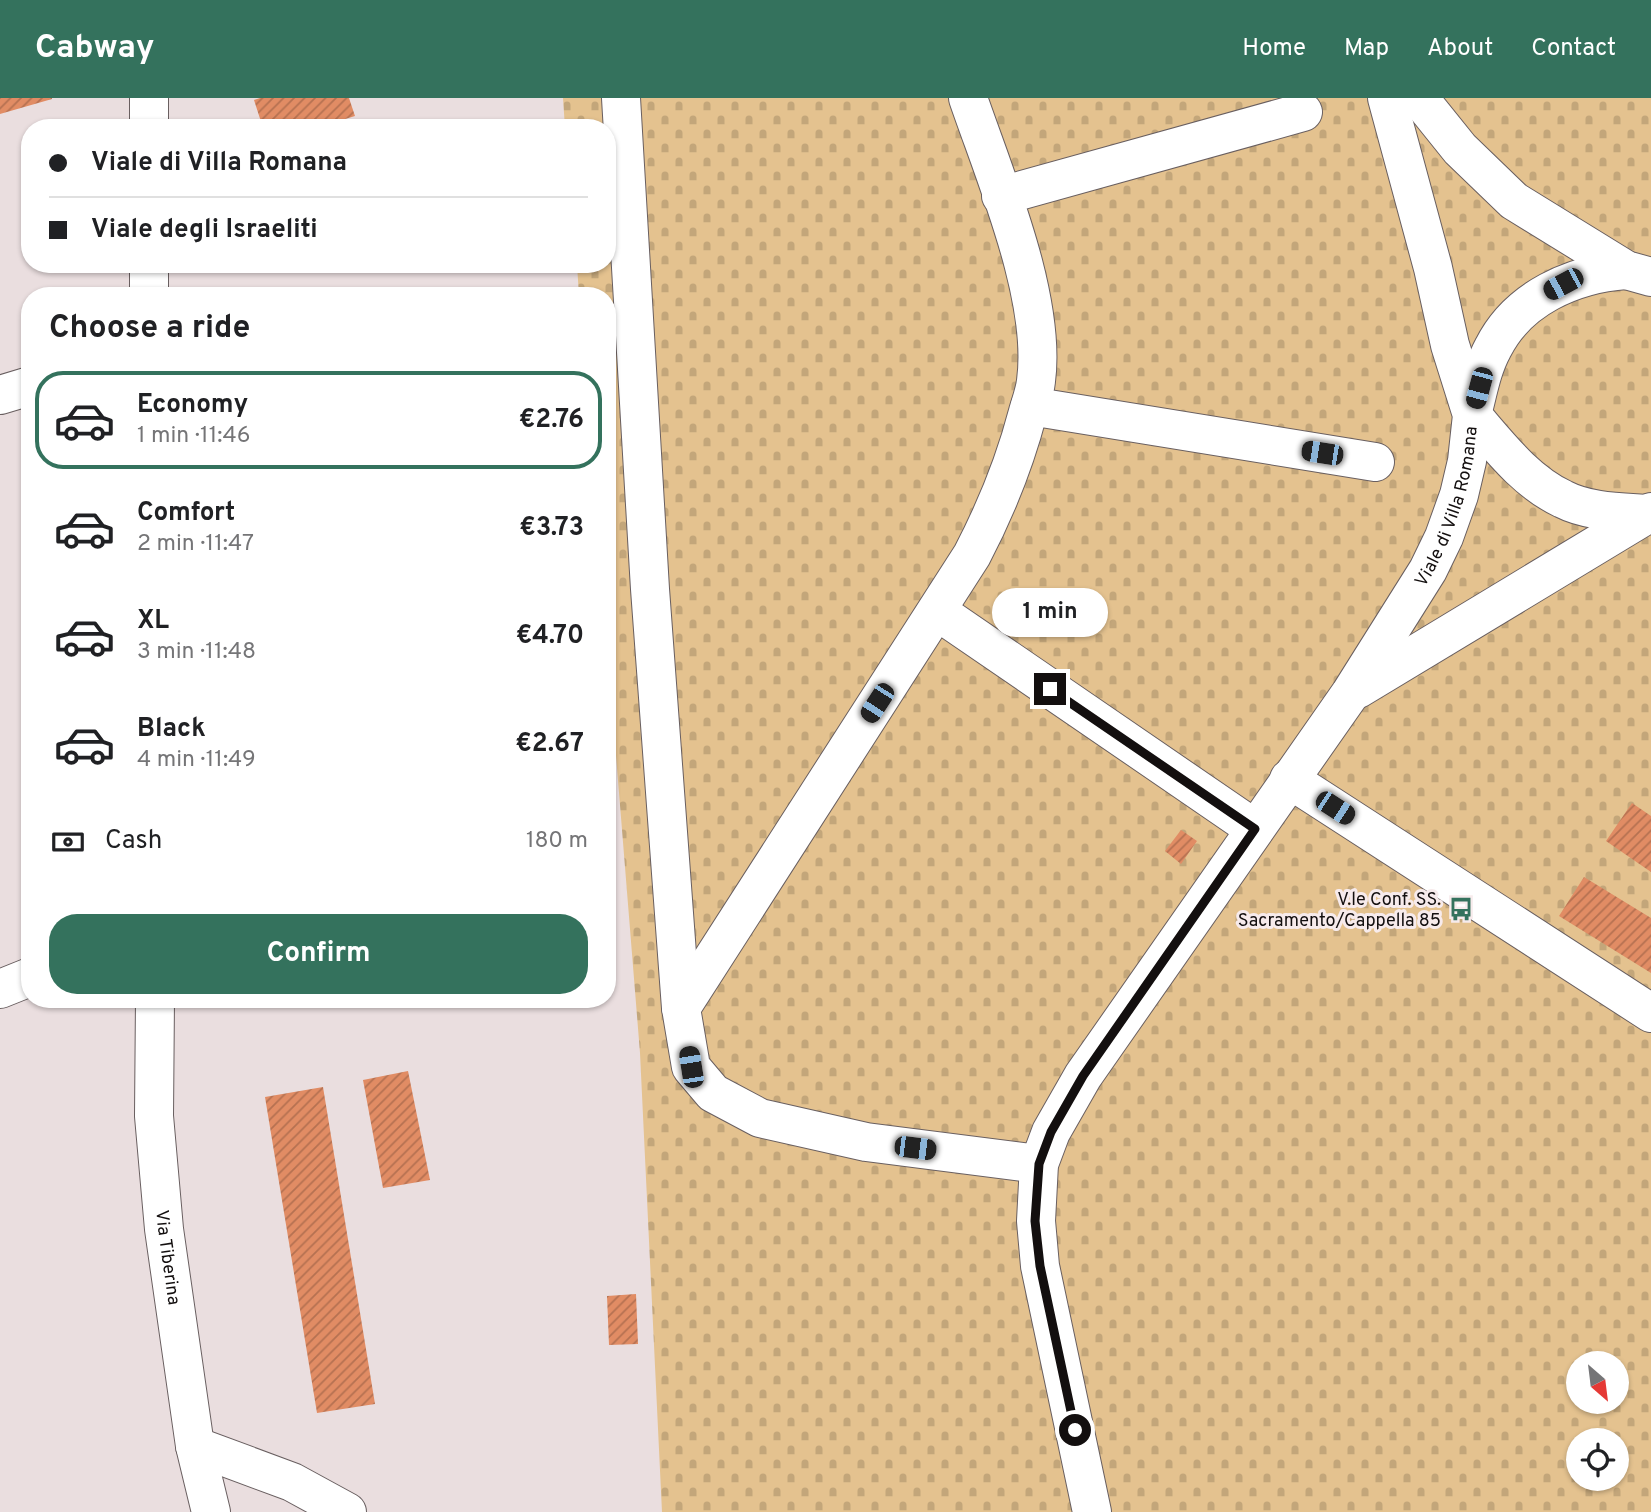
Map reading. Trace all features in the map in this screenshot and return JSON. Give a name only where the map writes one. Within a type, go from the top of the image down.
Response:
[{"type":"main road","points":[[149,98],[149,119]]},
{"type":"main road","points":[[621,98],[650,589],[681,1008],[691,1067],[713,1093],[760,1118],[866,1142],[1039,1164]]},
{"type":"main road","points":[[681,1008],[972,555],[989,522],[1020,445],[1036,382],[1038,342],[1020,252],[968,98]]},
{"type":"main road","name":"Viale di Villa Romana","points":[[1092,1512],[1040,1266],[1035,1221],[1039,1164],[1051,1132],[1083,1076],[1350,694],[1422,580],[1444,537],[1459,495],[1467,461],[1472,415],[1450,345],[1433,268],[1387,98]]},
{"type":"main road","points":[[1419,98],[1460,149],[1505,193],[1542,220],[1639,273]]},
{"type":"main road","points":[[1001,196],[1303,111]]},
{"type":"main road","points":[[1639,273],[1578,278],[1546,293],[1520,312],[1492,349],[1472,415],[1519,469],[1563,500],[1599,510],[1649,513]]},
{"type":"main road","points":[[0,395],[21,389]]},
{"type":"main road","points":[[1030,406],[1375,462]]},
{"type":"main road","name":"Viale di Villa Romana","points":[[1350,694],[1649,513]]},
{"type":"main road","points":[[937,611],[1255,829]]},
{"type":"main road","points":[[1289,779],[1651,1013]]},
{"type":"main road","points":[[0,989],[21,981]]},
{"type":"main road","name":"Via Tiberina","points":[[155,1008],[153,1116],[164,1229],[194,1446],[211,1512]]},
{"type":"main road","points":[[194,1446],[260,1469],[335,1505]]},
{"type":"green space","points":[[563,98],[1651,98],[1651,1512],[662,1512],[640,1053],[616,756],[616,287],[578,287],[578,273],[616,273],[616,119],[564,119]]},
{"type":"building","points":[[0,98],[52,98],[52,99],[0,114]]},
{"type":"building","points":[[349,98],[355,116],[345,119],[260,119],[254,100]]},
{"type":"building","points":[[1632,803],[1651,816],[1651,872],[1606,841]]},
{"type":"building","points":[[1181,830],[1197,841],[1181,864],[1165,851]]},
{"type":"building","points":[[1584,877],[1651,918],[1651,973],[1559,916]]},
{"type":"building","points":[[408,1071],[430,1180],[383,1188],[363,1080]]},
{"type":"building","points":[[323,1087],[375,1404],[317,1413],[265,1097]]},
{"type":"building","points":[[636,1294],[638,1344],[609,1345],[607,1296]]},
{"type":"place","name":"V.le Conf. SS. Sacramento/Cappella 85","points":[[1461,909]]},
{"type":"route","points":[[1050,689],[1255,829],[1083,1076],[1051,1132],[1039,1164],[1035,1221],[1040,1266],[1075,1430]]}]
